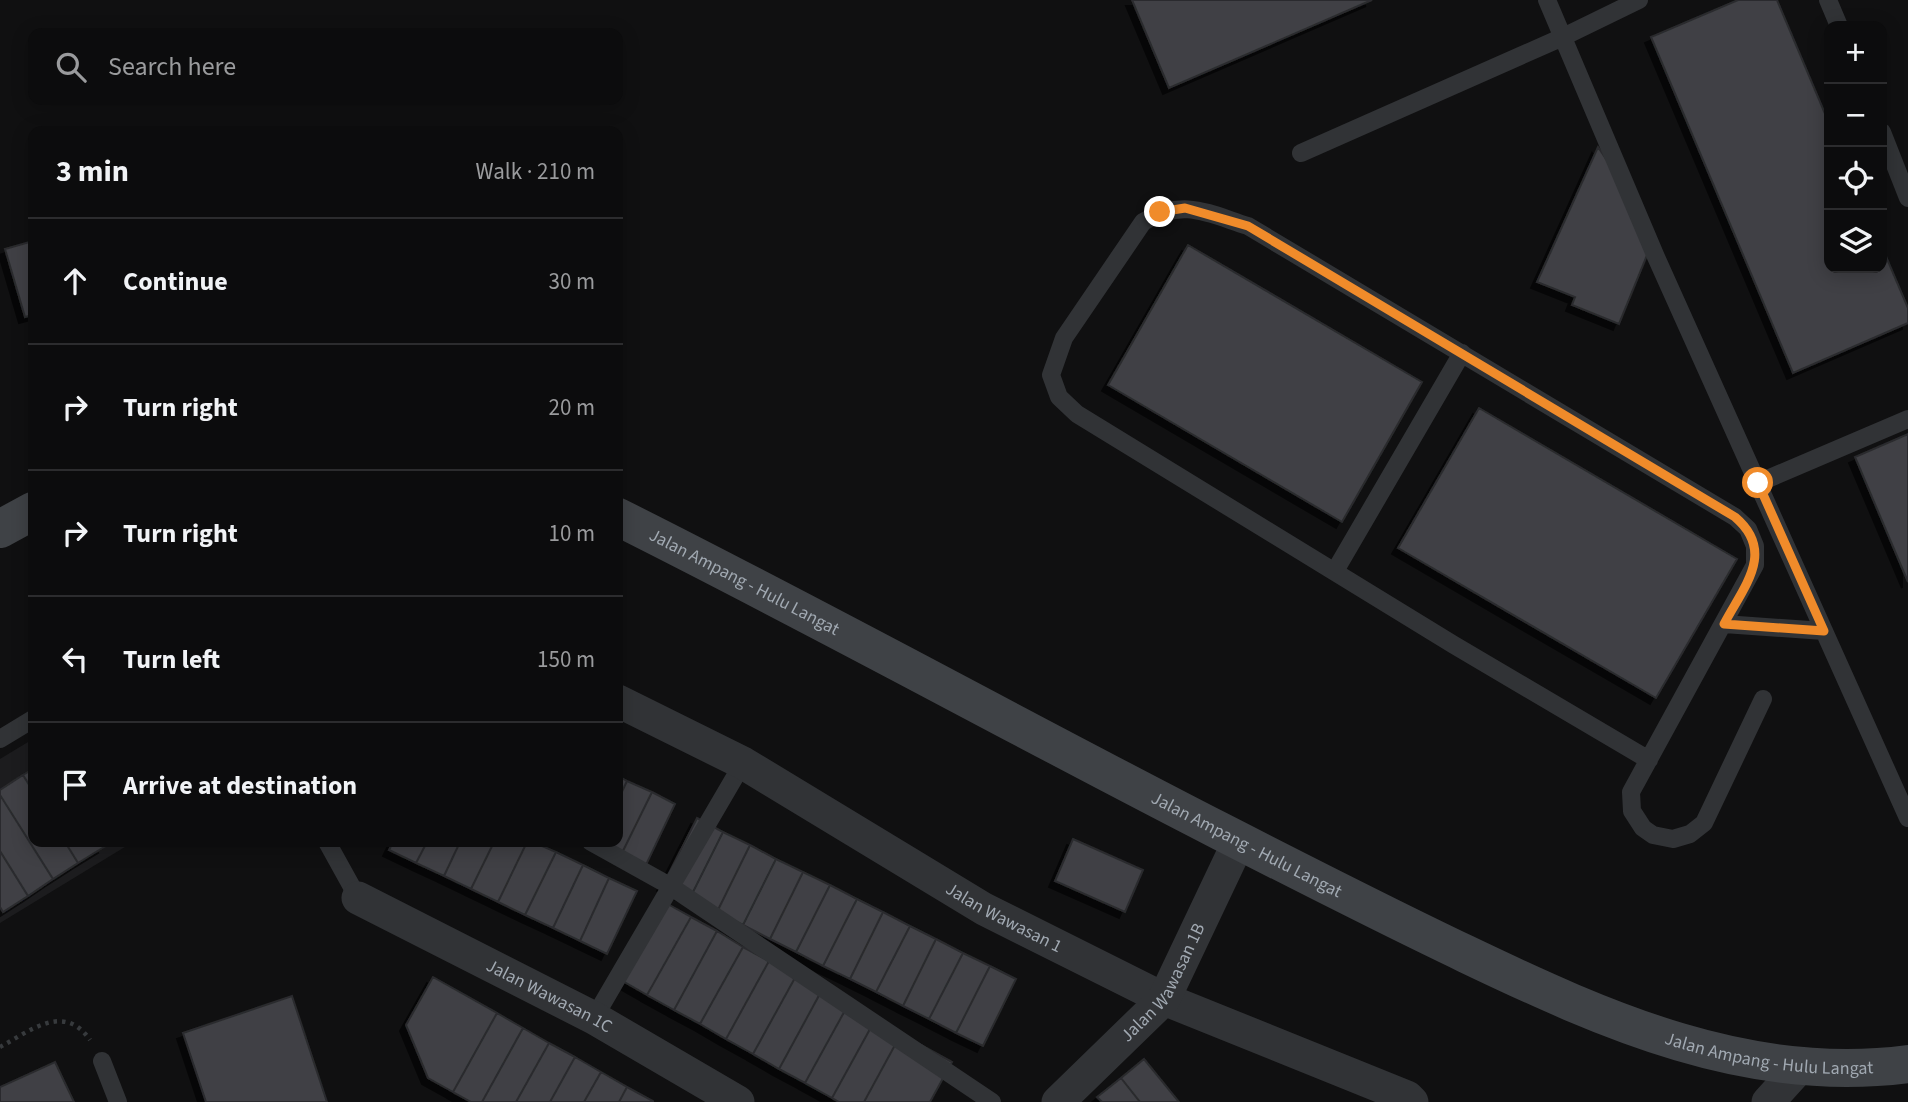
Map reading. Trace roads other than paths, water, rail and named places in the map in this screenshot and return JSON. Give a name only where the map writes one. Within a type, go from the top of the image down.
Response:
[{"type":"street","points":[[0,528],[28,514]]},
{"type":"street","name":"Jalan Ampang - Hulu Langat","points":[[623,520],[1376,911],[1507,974],[1609,1018],[1689,1046],[1800,1068],[1908,1064]]},
{"type":"street","name":"Jalan Wawasan 1","points":[[623,703],[743,763],[984,909],[1164,999],[1409,1099]]},
{"type":"street","name":"Jalan Wawasan 1B","points":[[1058,1102],[1164,999],[1239,841]]},
{"type":"street","name":"Jalan Wawasan 1C","points":[[358,898],[594,1017],[738,1102]]},
{"type":"street","points":[[1768,1102],[1800,1068]]},
{"type":"lane","points":[[1547,0],[1656,257],[1908,818]]},
{"type":"lane","points":[[1301,153],[1563,37],[1639,0]]},
{"type":"lane","points":[[1828,0],[1837,21]]},
{"type":"lane","points":[[1887,145],[1908,198]]},
{"type":"lane","points":[[1649,760],[1077,414],[1059,397],[1051,376],[1064,338],[1143,222],[1160,212],[1185,208],[1248,226],[1735,517],[1748,529],[1755,546],[1755,565],[1724,624],[1649,760],[1631,792],[1632,811],[1643,828],[1653,835],[1673,839],[1690,834],[1704,823],[1763,699]]},
{"type":"lane","points":[[1335,572],[1462,353]]},
{"type":"lane","points":[[1758,483],[1908,419]]},
{"type":"lane","points":[[1724,624],[1824,631]]},
{"type":"lane","points":[[0,739],[28,722]]},
{"type":"lane","points":[[594,1017],[743,763]]},
{"type":"lane","points":[[330,847],[358,898]]},
{"type":"lane","points":[[600,847],[670,886],[992,1102]]},
{"type":"lane","points":[[102,1062],[118,1102]]}]
